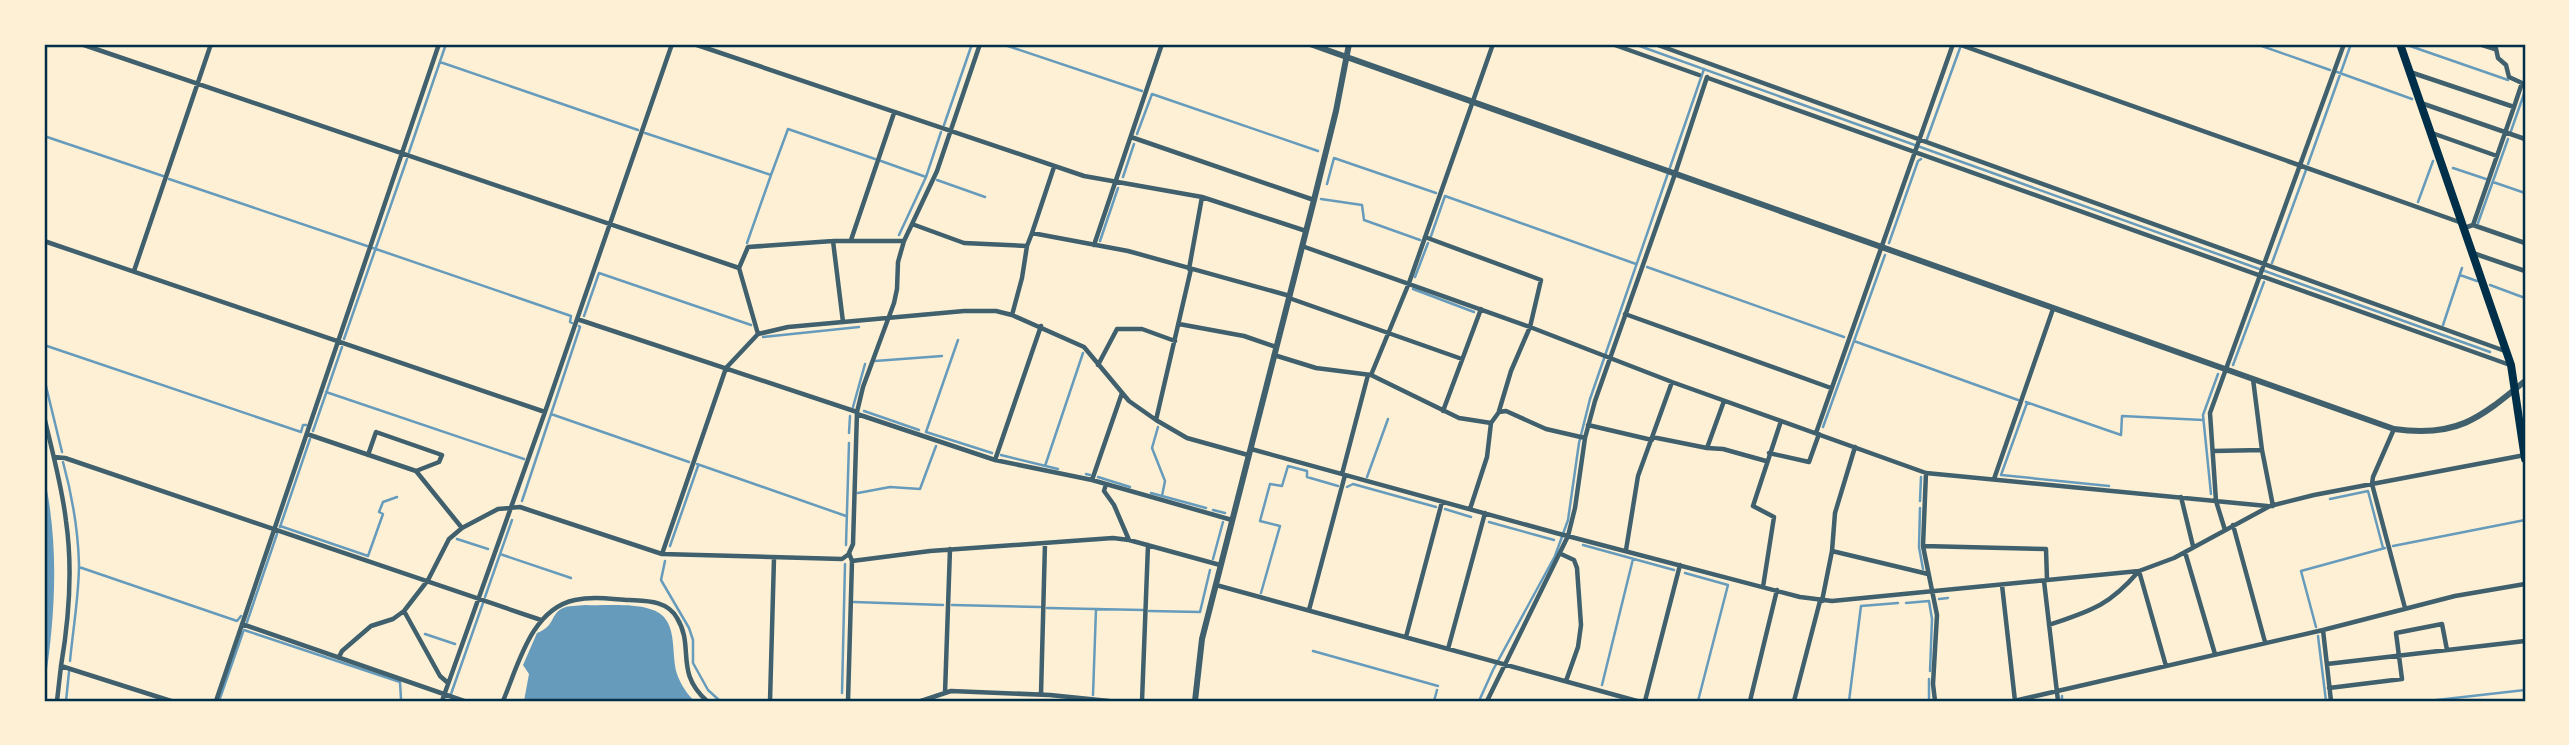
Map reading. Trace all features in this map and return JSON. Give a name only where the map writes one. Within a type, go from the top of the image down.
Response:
[{"type":"main road","points":[[2400,44],[2467,225],[2473,253],[2511,365],[2525,457]]},
{"type":"street","points":[[81,44],[739,268]]},
{"type":"street","points":[[134,271],[211,44]]},
{"type":"street","points":[[216,701],[439,44]]},
{"type":"street","points":[[442,701],[672,44]]},
{"type":"street","points":[[694,44],[1054,167],[1084,176],[1202,197],[1306,231]]},
{"type":"street","points":[[339,657],[342,651],[371,626],[393,619],[404,611],[428,580],[449,539],[462,528],[498,509],[520,507],[662,554],[842,559],[849,554],[853,544],[857,413],[897,289],[898,262],[904,241],[933,180],[980,44]]},
{"type":"street","points":[[1094,245],[1162,44]]},
{"type":"street","points":[[1310,44],[2394,429],[2430,432],[2463,425],[2525,381]]},
{"type":"street","points":[[1194,699],[1202,639],[1314,200],[1349,44]]},
{"type":"street","points":[[1309,610],[1369,375],[1409,283],[1493,44]]},
{"type":"street","points":[[1612,44],[1699,75]]},
{"type":"street","points":[[1655,44],[2263,269],[2511,365]]},
{"type":"street","points":[[1769,453],[1809,463],[1831,388],[1918,141],[1956,44],[2467,225],[2525,243]]},
{"type":"street","points":[[2225,530],[2216,501],[2210,413],[2344,44]]},
{"type":"street","points":[[2467,225],[2497,156],[2522,83],[2510,77],[2506,65],[2498,58],[2495,47],[2479,44]]},
{"type":"street","points":[[2410,72],[2514,107]]},
{"type":"street","points":[[1487,701],[1503,664],[1561,554],[1575,508],[1583,438],[1671,173],[1707,77],[2506,351]]},
{"type":"street","points":[[2421,103],[2525,139]]},
{"type":"street","points":[[851,240],[894,113]]},
{"type":"street","points":[[2431,133],[2497,156]]},
{"type":"street","points":[[1131,137],[1314,200]]},
{"type":"street","points":[[1012,315],[1027,246],[1054,167]]},
{"type":"street","points":[[1156,420],[1179,324],[1202,197]]},
{"type":"street","points":[[912,224],[964,243],[1027,246]]},
{"type":"street","points":[[1032,233],[1128,251],[1289,297],[1462,359]]},
{"type":"street","points":[[1425,237],[1541,280],[1530,327],[1511,371],[1499,412],[1490,422],[1487,457],[1471,509]]},
{"type":"street","points":[[833,240],[843,322]]},
{"type":"street","points":[[758,334],[739,268],[748,247],[833,240],[904,241]]},
{"type":"street","points":[[44,241],[545,412]]},
{"type":"street","points":[[1302,246],[1926,473],[2271,506]]},
{"type":"street","points":[[2473,253],[2525,271]]},
{"type":"street","points":[[1443,411],[1481,309]]},
{"type":"street","points":[[1994,479],[2053,309]]},
{"type":"street","points":[[662,554],[726,368],[758,334],[788,327],[964,312],[996,311],[1012,315],[1084,347],[1138,409],[1187,438],[1344,475],[1821,601],[2138,571],[2185,552],[2271,506],[2372,484],[2525,457]]},
{"type":"street","points":[[1625,314],[1831,388]]},
{"type":"street","points":[[577,319],[995,460],[1092,480],[1232,520]]},
{"type":"street","points":[[1179,324],[1244,337],[1316,368],[1369,375],[1459,418],[1490,422]]},
{"type":"street","points":[[995,460],[1041,326]]},
{"type":"street","points":[[1098,365],[1117,329],[1142,329],[1175,341]]},
{"type":"street","points":[[2253,379],[2271,506]]},
{"type":"street","points":[[1626,550],[1639,476],[1672,382]]},
{"type":"street","points":[[1092,480],[1122,393]]},
{"type":"street","points":[[1707,448],[1724,401]]},
{"type":"street","points":[[1499,412],[1506,411],[1546,429],[1583,438]]},
{"type":"street","points":[[44,416],[64,506],[69,549],[68,604],[57,701]]},
{"type":"street","points":[[1763,587],[1774,517],[1753,506],[1781,421]]},
{"type":"street","points":[[1588,425],[1652,439],[1723,449],[1766,461]]},
{"type":"street","points":[[2394,429],[2372,477],[2372,484],[2404,608]]},
{"type":"street","points":[[368,455],[376,432],[442,455],[439,462],[416,471]]},
{"type":"street","points":[[307,434],[416,471],[462,528]]},
{"type":"street","points":[[1794,701],[1832,551],[1837,519],[1835,513],[1855,447]]},
{"type":"street","points":[[2213,451],[2262,450]]},
{"type":"street","points":[[54,457],[65,458],[541,620]]},
{"type":"street","points":[[1926,473],[1923,546],[1937,615],[1933,684],[1935,701]]},
{"type":"street","points":[[1106,484],[1104,491],[1114,505],[1129,540]]},
{"type":"street","points":[[2181,497],[2193,546]]},
{"type":"street","points":[[1406,637],[1442,502]]},
{"type":"street","points":[[1448,649],[1485,513]]},
{"type":"street","points":[[2233,526],[2266,642]]},
{"type":"street","points":[[852,561],[950,549],[1113,538],[1220,565]]},
{"type":"street","points":[[1041,694],[1045,543]]},
{"type":"street","points":[[1142,701],[1147,545]]},
{"type":"street","points":[[1923,546],[2046,549],[2049,625],[2058,701]]},
{"type":"street","points":[[945,693],[950,549]]},
{"type":"street","points":[[1832,551],[1928,574]]},
{"type":"street","points":[[2185,552],[2215,654]]},
{"type":"street","points":[[848,701],[852,561],[849,554]]},
{"type":"street","points":[[1561,554],[1574,560],[1577,568],[1581,625],[1578,647],[1566,681]]},
{"type":"street","points":[[770,701],[775,558]]},
{"type":"street","points":[[1645,701],[1680,565]]},
{"type":"street","points":[[2049,625],[2099,608],[2121,592],[2138,571]]},
{"type":"street","points":[[2138,571],[2166,666]]},
{"type":"street","points":[[2002,585],[2015,701],[2323,630],[2404,608],[2525,584]]},
{"type":"street","points":[[1215,585],[1637,701]]},
{"type":"street","points":[[1750,701],[1777,590]]},
{"type":"street","points":[[503,701],[533,631],[541,620],[564,603],[584,599],[654,602],[668,607],[677,617],[683,634],[687,671],[693,685],[707,701]]},
{"type":"street","points":[[404,611],[440,676],[448,683]]},
{"type":"street","points":[[242,624],[464,701]]},
{"type":"street","points":[[2329,688],[2402,679],[2396,633],[2442,624],[2447,650]]},
{"type":"street","points":[[2323,630],[2331,701]]},
{"type":"street","points":[[2327,664],[2525,641]]},
{"type":"street","points":[[61,666],[68,666],[171,701]]},
{"type":"street","points":[[921,701],[951,691],[1041,694],[1109,701]]},
{"type":"street","points":[[999,701],[1000,693]]},
{"type":"water","points":[[44,475],[52,529],[54,583],[44,691]]},
{"type":"water","points":[[585,605],[634,606],[650,609],[666,619],[672,636],[678,678],[695,701],[524,701],[529,674],[523,665],[537,633],[550,624],[561,609]]},
{"type":"waterway","points":[[409,152],[446,44]]},
{"type":"waterway","points":[[944,125],[972,44]]},
{"type":"waterway","points":[[1002,44],[1142,91]]},
{"type":"waterway","points":[[1634,44],[2490,352]]},
{"type":"waterway","points":[[2256,44],[2330,70]]},
{"type":"waterway","points":[[2308,164],[2351,44]]},
{"type":"waterway","points":[[2410,46],[2508,80]]},
{"type":"waterway","points":[[1927,139],[1960,48]]},
{"type":"waterway","points":[[440,62],[638,130]]},
{"type":"waterway","points":[[1479,701],[1555,556],[1568,520],[1579,443],[1590,399],[1704,69]]},
{"type":"waterway","points":[[2337,72],[2412,99]]},
{"type":"waterway","points":[[2511,131],[2525,91]]},
{"type":"waterway","points":[[1137,134],[1152,94],[1318,151]]},
{"type":"waterway","points":[[645,133],[771,175],[788,129],[875,159]]},
{"type":"waterway","points":[[899,235],[926,177],[941,132]]},
{"type":"waterway","points":[[44,136],[163,176]]},
{"type":"waterway","points":[[2478,223],[2508,139]]},
{"type":"waterway","points":[[1123,177],[1134,144]]},
{"type":"waterway","points":[[1327,184],[1334,158],[1436,193]]},
{"type":"waterway","points":[[344,339],[407,159]]},
{"type":"waterway","points":[[1889,243],[1921,159]]},
{"type":"waterway","points":[[881,161],[926,177]]},
{"type":"waterway","points":[[2418,202],[2433,161]]},
{"type":"waterway","points":[[2453,168],[2486,179]]},
{"type":"waterway","points":[[2272,263],[2306,170]]},
{"type":"waterway","points":[[747,243],[771,175]]},
{"type":"waterway","points":[[169,179],[367,246]]},
{"type":"waterway","points":[[937,180],[985,197]]},
{"type":"waterway","points":[[2493,182],[2525,193]]},
{"type":"waterway","points":[[1100,241],[1118,188]]},
{"type":"waterway","points":[[1431,236],[1445,196],[1636,264]]},
{"type":"waterway","points":[[1321,199],[1362,205],[1364,220],[1420,240]]},
{"type":"waterway","points":[[1415,277],[1428,243]]},
{"type":"waterway","points":[[373,248],[571,316],[572,323]]},
{"type":"waterway","points":[[1823,427],[1885,255]]},
{"type":"waterway","points":[[1647,267],[1844,337]]},
{"type":"waterway","points":[[2443,325],[2462,268]]},
{"type":"waterway","points":[[584,316],[599,273],[751,325]]},
{"type":"waterway","points":[[2460,275],[2477,281]]},
{"type":"waterway","points":[[2233,365],[2264,282]]},
{"type":"waterway","points":[[2490,285],[2525,298]]},
{"type":"waterway","points":[[1413,289],[1474,312]]},
{"type":"waterway","points":[[522,501],[579,326]]},
{"type":"waterway","points":[[763,337],[859,327]]},
{"type":"waterway","points":[[926,432],[958,340]]},
{"type":"waterway","points":[[1854,341],[2018,400]]},
{"type":"waterway","points":[[44,345],[301,432],[303,425],[306,425]]},
{"type":"waterway","points":[[313,431],[342,347]]},
{"type":"waterway","points":[[1045,466],[1083,353]]},
{"type":"waterway","points":[[875,361],[942,356]]},
{"type":"waterway","points":[[853,407],[865,364]]},
{"type":"waterway","points":[[2211,494],[2203,415],[2218,374]]},
{"type":"waterway","points":[[44,378],[62,452]]},
{"type":"waterway","points":[[326,392],[524,459]]},
{"type":"waterway","points":[[2026,402],[2121,435],[2122,416],[2203,420]]},
{"type":"waterway","points":[[2027,403],[2001,475],[2109,486]]},
{"type":"waterway","points":[[864,411],[919,430]]},
{"type":"waterway","points":[[551,414],[689,462]]},
{"type":"waterway","points":[[849,433],[850,416]]},
{"type":"waterway","points":[[1367,477],[1388,419]]},
{"type":"waterway","points":[[1151,493],[1162,496],[1165,481],[1152,448],[1158,427]]},
{"type":"waterway","points":[[926,432],[992,453]]},
{"type":"waterway","points":[[280,527],[310,439]]},
{"type":"waterway","points":[[846,545],[849,443]]},
{"type":"waterway","points":[[858,493],[890,487],[920,489],[936,446]]},
{"type":"waterway","points":[[1001,455],[1058,469]]},
{"type":"waterway","points":[[63,462],[74,512],[79,564],[70,661]]},
{"type":"waterway","points":[[697,464],[846,516]]},
{"type":"waterway","points":[[670,546],[698,466]]},
{"type":"waterway","points":[[1261,593],[1280,526],[1260,521],[1270,484],[1282,486],[1288,466],[1307,471],[1307,477],[1338,486]]},
{"type":"waterway","points":[[1086,474],[1090,475]]},
{"type":"waterway","points":[[1098,477],[1130,487]]},
{"type":"waterway","points":[[1920,501],[1921,477]]},
{"type":"waterway","points":[[1347,487],[1353,484],[1436,507]]},
{"type":"waterway","points":[[2330,499],[2368,491],[2383,548]]},
{"type":"waterway","points":[[1162,496],[1206,508]]},
{"type":"waterway","points":[[280,526],[368,556],[383,514],[379,512],[383,502],[397,497]]},
{"type":"waterway","points":[[1920,508],[1919,547],[1923,569]]},
{"type":"waterway","points":[[1445,509],[1471,517]]},
{"type":"waterway","points":[[1213,510],[1225,513]]},
{"type":"waterway","points":[[485,597],[512,520]]},
{"type":"waterway","points":[[2393,546],[2525,520]]},
{"type":"waterway","points":[[1213,559],[1223,522]]},
{"type":"waterway","points":[[1489,522],[1554,540]]},
{"type":"waterway","points":[[247,622],[277,534]]},
{"type":"waterway","points":[[457,539],[488,549]]},
{"type":"waterway","points":[[1583,545],[1674,570]]},
{"type":"waterway","points":[[2316,627],[2301,571],[2385,548]]},
{"type":"waterway","points":[[500,554],[571,578]]},
{"type":"waterway","points":[[1602,685],[1633,559]]},
{"type":"waterway","points":[[665,561],[661,580],[689,628],[693,640],[693,663],[708,690],[720,701]]},
{"type":"waterway","points":[[842,693],[845,564]]},
{"type":"waterway","points":[[79,567],[237,621],[241,616]]},
{"type":"waterway","points":[[1149,611],[1200,612],[1210,570]]},
{"type":"waterway","points":[[1685,573],[1728,585],[1698,701]]},
{"type":"waterway","points":[[1939,599],[1948,598]]},
{"type":"waterway","points":[[1906,603],[1929,601],[1932,619],[1930,671]]},
{"type":"waterway","points":[[854,602],[943,605]]},
{"type":"waterway","points":[[451,694],[483,603]]},
{"type":"waterway","points":[[1849,701],[1861,606],[1898,603]]},
{"type":"waterway","points":[[952,605],[1040,607]]},
{"type":"waterway","points":[[1047,608],[1143,610]]},
{"type":"waterway","points":[[1093,695],[1096,609]]},
{"type":"waterway","points":[[244,630],[400,682],[401,699],[407,701]]},
{"type":"waterway","points":[[219,701],[243,632]]},
{"type":"waterway","points":[[425,634],[455,644]]},
{"type":"waterway","points":[[2318,636],[2326,701]]},
{"type":"waterway","points":[[1313,651],[1438,686]]},
{"type":"waterway","points":[[66,701],[69,672]]},
{"type":"waterway","points":[[1929,679],[1929,701]]},
{"type":"waterway","points":[[1434,701],[1437,690]]},
{"type":"waterway","points":[[2428,701],[2525,690]]},
{"type":"waterway","points":[[2062,696],[2062,701]]}]
